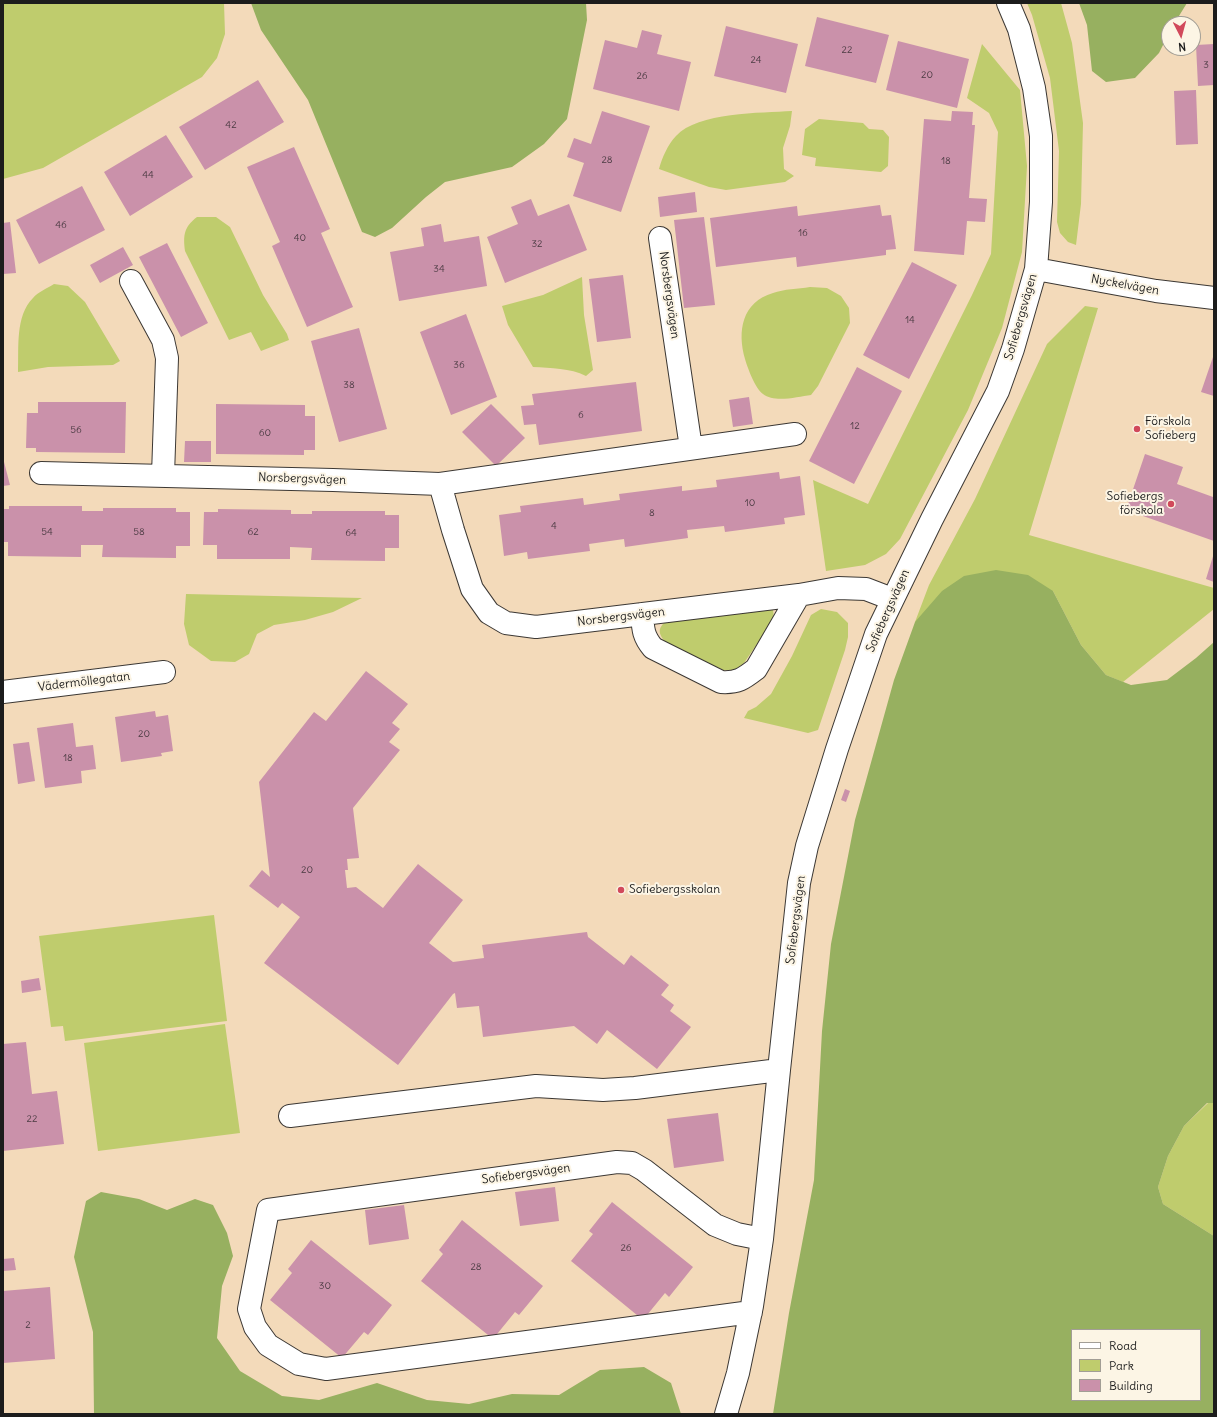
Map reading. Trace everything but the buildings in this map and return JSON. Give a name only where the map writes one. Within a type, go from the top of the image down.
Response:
[{"type":"street","name":"Sofiebergsvägen","points":[[726,1414],[738,1373],[751,1312],[762,1239],[799,884],[807,846],[876,634],[892,599],[998,392],[1013,349],[1036,269],[1041,202],[1041,136],[1034,88],[1019,29],[1008,3]]},
{"type":"street","name":"Norsbergsvägen","points":[[660,238],[691,448]]},
{"type":"street","name":"Nyckelvägen","points":[[1036,269],[1156,291],[1214,298]]},
{"type":"street","points":[[131,281],[163,340],[167,358],[163,475]]},
{"type":"street","name":"Norsbergsvägen","points":[[41,473],[163,475],[440,484],[795,434]]},
{"type":"street","name":"Norsbergsvägen","points":[[440,484],[472,589],[489,613],[506,623],[536,627],[799,595],[838,588],[866,589],[892,599]]},
{"type":"street","points":[[642,614],[643,631],[646,639],[654,648],[721,682],[733,683],[745,678],[756,669],[799,595]]},
{"type":"street","name":"Vädermöllegatan","points":[[3,692],[164,672]]},
{"type":"street","points":[[290,1116],[536,1086],[603,1090],[635,1088],[779,1070]]},
{"type":"street","name":"Sofiebergsvägen","points":[[751,1312],[326,1369],[299,1364],[268,1345],[255,1327],[249,1309],[268,1210],[617,1162],[632,1163],[644,1170],[715,1224],[737,1234],[762,1239]]},
{"type":"green space","points":[[3,3],[224,3],[225,34],[217,58],[202,77],[43,168],[3,179]]},
{"type":"green space","points":[[251,3],[586,3],[587,20],[567,119],[544,144],[512,167],[445,182],[392,228],[375,237],[362,232],[308,100],[261,30]]},
{"type":"green space","points":[[1027,3],[1061,3],[1072,43],[1083,123],[1081,204],[1076,245],[1068,242],[1060,233],[1057,222],[1059,151],[1050,78],[1032,15]]},
{"type":"green space","points":[[1079,3],[1187,3],[1179,16],[1161,16],[1161,49],[1135,78],[1106,82],[1092,71],[1087,25]]},
{"type":"green space","points":[[982,44],[1020,90],[1027,166],[1022,252],[1002,328],[968,410],[900,539],[886,554],[865,565],[826,571],[813,480],[868,504],[991,254],[998,132],[989,113],[967,98]]},
{"type":"green space","points":[[792,111],[790,126],[783,148],[784,169],[794,176],[785,182],[726,190],[709,187],[659,169],[666,151],[673,139],[686,128],[699,122],[747,113]]},
{"type":"green space","points":[[819,119],[863,123],[869,129],[883,130],[889,137],[888,166],[881,172],[815,166],[816,158],[802,155],[805,129]]},
{"type":"green space","points":[[197,217],[216,217],[230,227],[263,295],[287,334],[289,340],[261,351],[251,332],[229,340],[185,251],[185,232],[189,224]]},
{"type":"green space","points":[[582,277],[584,315],[593,370],[586,376],[567,370],[533,367],[508,325],[502,306],[543,295]]},
{"type":"green space","points":[[54,284],[68,286],[85,302],[120,361],[113,365],[48,367],[18,372],[18,343],[23,314],[27,305],[35,296]]},
{"type":"green space","points":[[810,287],[827,288],[841,296],[849,308],[850,323],[818,386],[811,395],[786,399],[768,397],[757,387],[745,359],[742,338],[744,319],[748,310],[754,303],[763,297],[782,291]]},
{"type":"green space","points":[[1085,306],[1098,308],[1029,535],[1214,588],[1214,609],[1123,682],[1106,675],[1081,645],[1053,591],[915,622],[929,585],[975,499],[1047,344]]},
{"type":"green space","points":[[996,570],[1028,575],[1053,591],[1081,645],[1106,675],[1131,685],[1167,680],[1214,642],[1214,1103],[1207,1103],[1184,1126],[1168,1156],[1158,1187],[1163,1204],[1214,1236],[1214,1414],[773,1414],[789,1313],[814,1180],[822,1031],[831,944],[855,820],[894,680],[915,622],[942,591],[964,576]]},
{"type":"green space","points":[[186,594],[362,598],[333,612],[305,620],[274,625],[257,634],[249,654],[235,662],[211,661],[189,645],[184,624]]},
{"type":"green space","points":[[766,608],[773,609],[774,619],[744,663],[735,670],[723,670],[666,643],[660,634],[660,629],[667,620]]},
{"type":"green space","points":[[821,609],[837,612],[848,623],[848,637],[818,730],[808,733],[744,718],[748,711],[756,707],[771,694],[792,656],[811,615]]},
{"type":"green space","points":[[214,915],[227,1021],[65,1041],[63,1026],[51,1027],[39,936]]},
{"type":"green space","points":[[225,1024],[240,1133],[98,1151],[84,1043]]},
{"type":"green space","points":[[1208,1103],[1214,1103],[1214,1236],[1163,1204],[1158,1187],[1168,1156],[1184,1126]]},
{"type":"green space","points":[[101,1192],[139,1199],[167,1210],[195,1199],[213,1205],[227,1233],[233,1256],[222,1286],[217,1338],[240,1371],[282,1396],[319,1400],[377,1383],[427,1400],[469,1404],[512,1394],[559,1395],[600,1370],[644,1367],[671,1383],[681,1414],[94,1414],[93,1332],[74,1257],[86,1201]]},
{"type":"place","name":"Förskola Sofieberg","points":[[1137,429]]},
{"type":"place","name":"Sofiebergs förskola","points":[[1171,504]]},
{"type":"place","name":"Sofiebergsskolan","points":[[621,890]]}]
